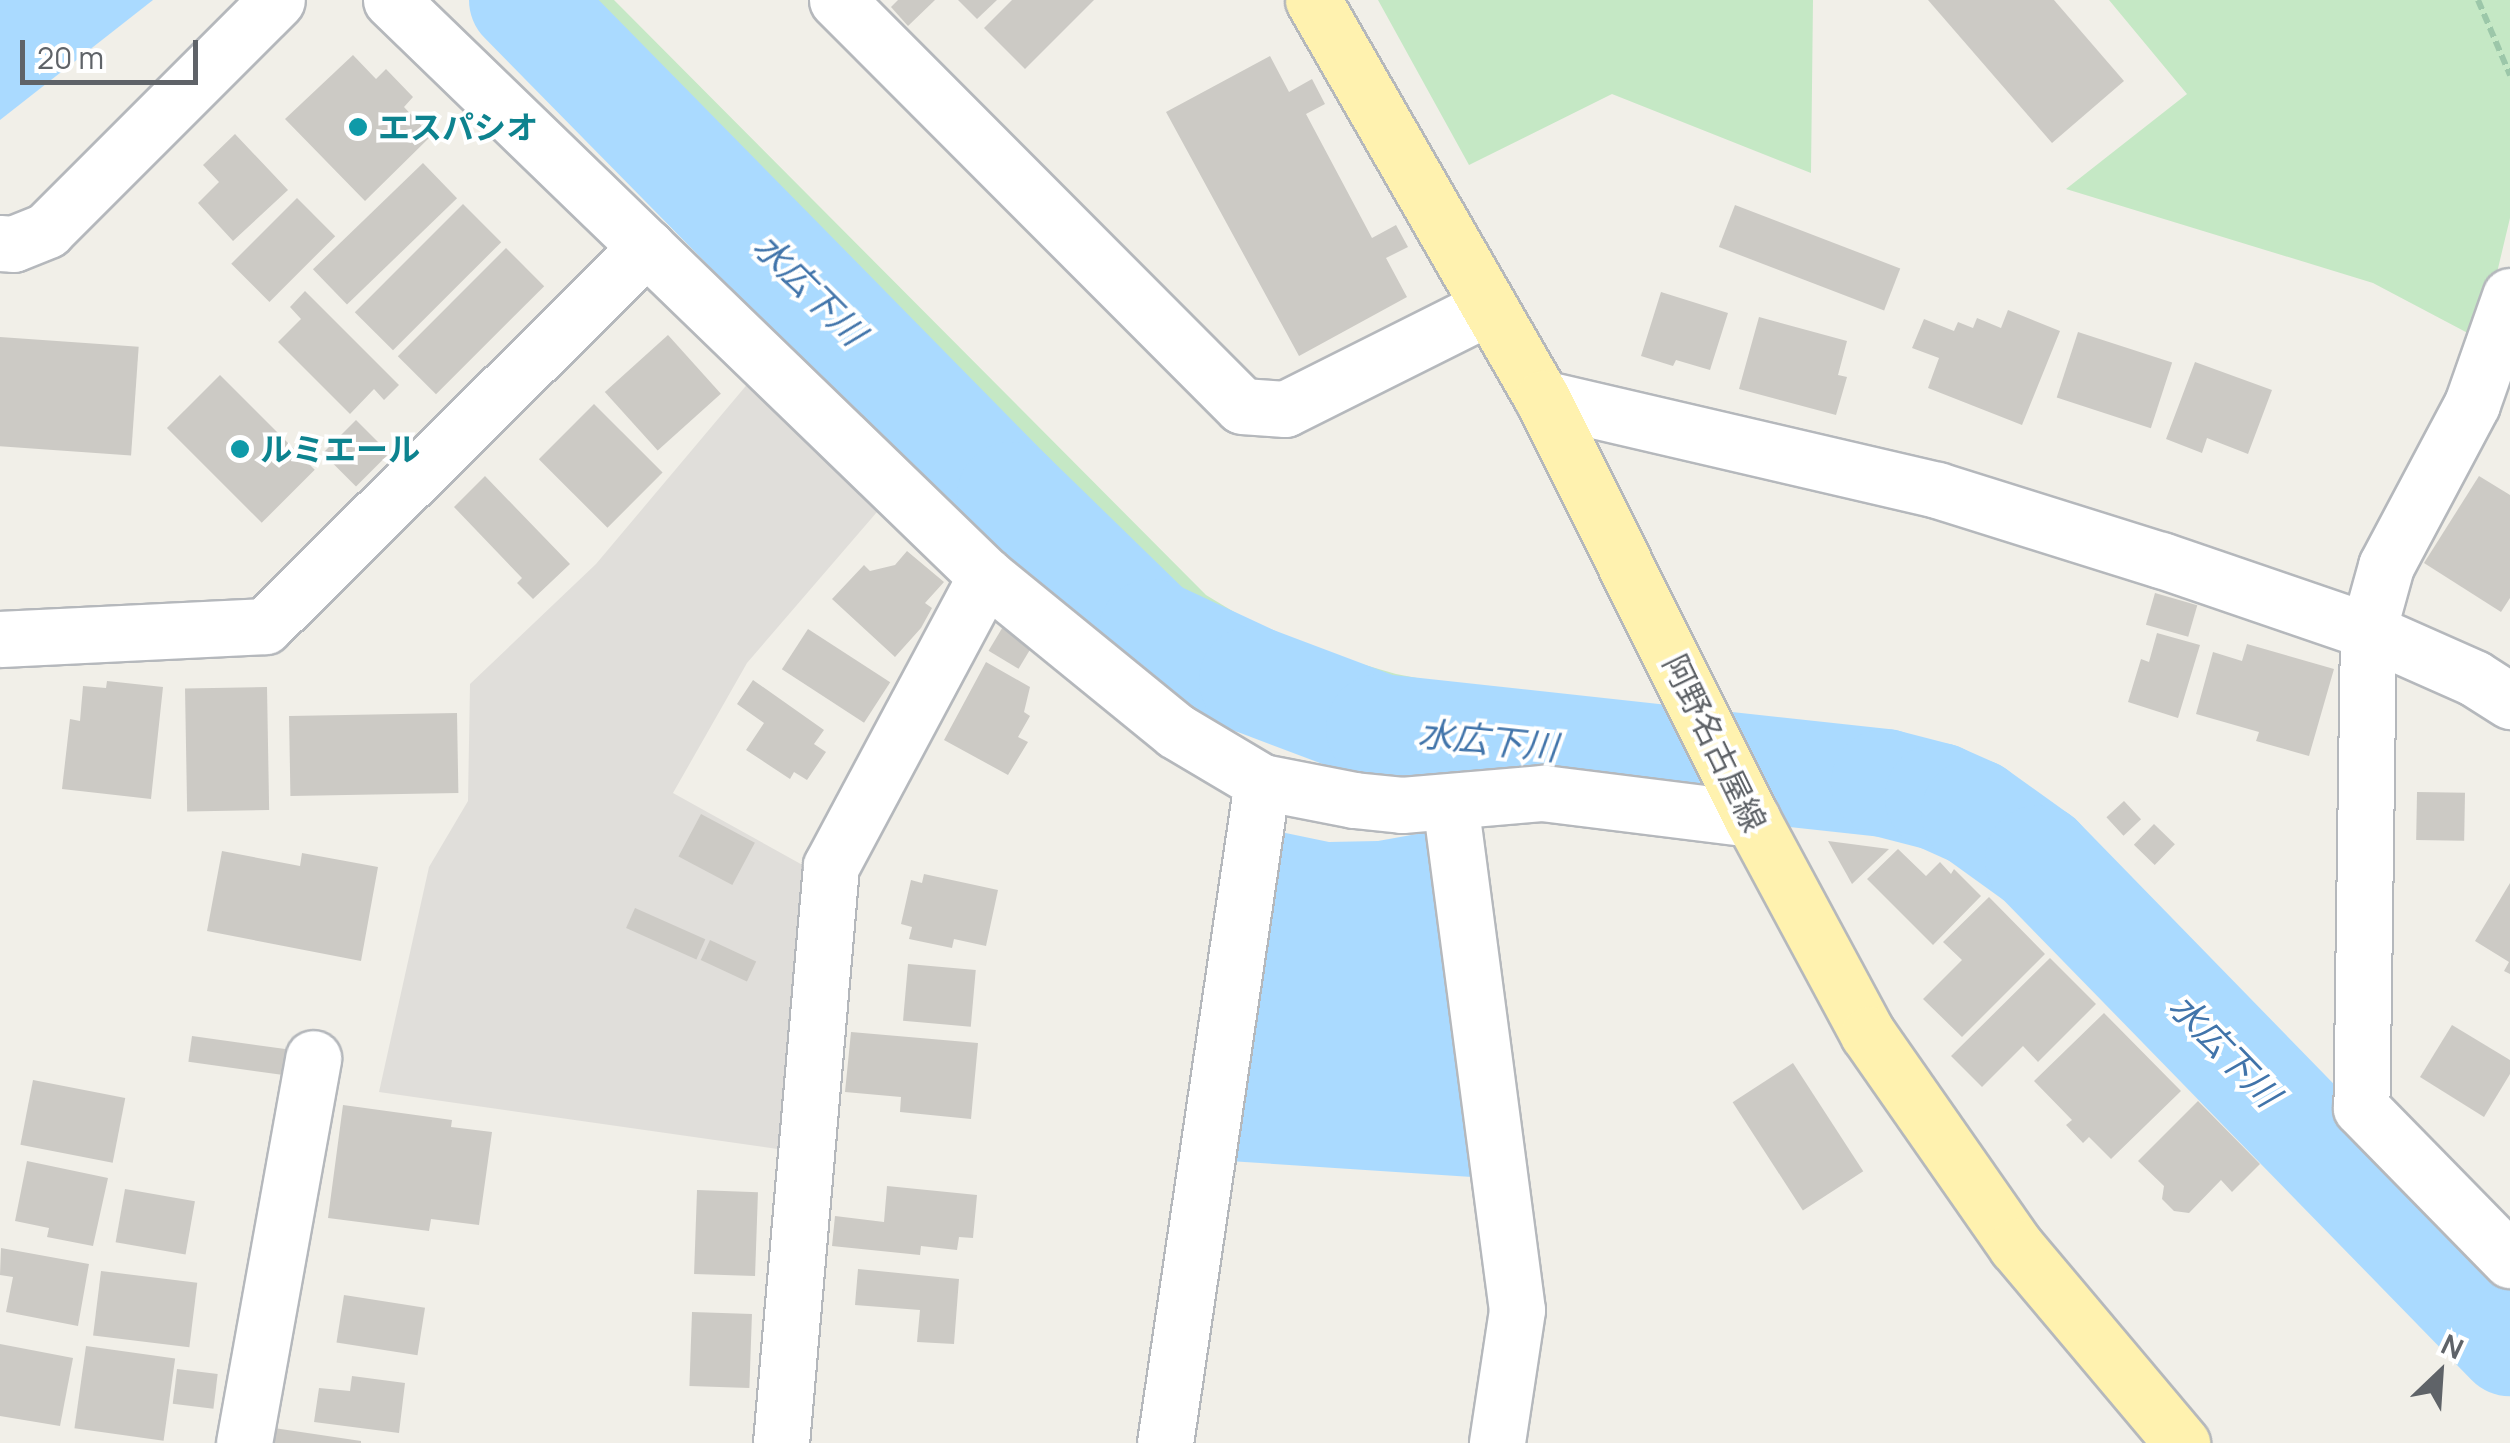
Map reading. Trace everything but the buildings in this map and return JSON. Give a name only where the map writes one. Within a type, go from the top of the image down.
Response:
[{"type":"main road","name":"阿野名古屋線","points":[[1313,0],[1542,398],[1749,811],[1868,1034],[2016,1246],[2182,1443]]},
{"type":"street","points":[[0,243],[12,244],[46,230],[277,0]]},
{"type":"street","points":[[390,0],[986,576],[1176,731],[1262,782],[1370,802],[1450,802],[1543,793],[1749,811]]},
{"type":"street","points":[[837,0],[1242,406],[1285,409],[1489,307]]},
{"type":"street","points":[[0,639],[265,626],[647,247]]},
{"type":"street","points":[[2510,296],[2472,404],[2386,566],[2368,632],[2361,1108],[2510,1260]]},
{"type":"street","points":[[1542,398],[1937,490],[2161,560],[2368,632],[2474,678],[2510,702]]},
{"type":"street","points":[[781,1443],[831,866],[986,576]]},
{"type":"street","points":[[1165,1443],[1262,782]]},
{"type":"street","points":[[1450,802],[1517,1310],[1497,1443]]},
{"type":"street","points":[[244,1443],[313,1058]]},
{"type":"path","points":[[2478,0],[2510,75]]},
{"type":"shaded area","points":[[750,381],[883,505],[747,663],[673,793],[808,868],[785,1150],[379,1092],[429,867],[468,801],[470,684],[596,564]]},
{"type":"green space","points":[[543,0],[614,0],[1206,595],[1282,641],[1396,674],[1474,689],[1652,708],[1673,751],[1461,724],[1386,709],[1267,673],[1179,631],[1131,596]]},
{"type":"green space","points":[[1378,0],[1813,0],[1811,173],[1612,94],[1469,165]]},
{"type":"green space","points":[[2109,0],[2510,0],[2510,218],[2481,340],[2373,283],[2066,189],[2187,94]]},
{"type":"water","points":[[0,0],[153,0],[0,120]]},
{"type":"water","points":[[1276,831],[1329,842],[1378,841],[1428,832],[1472,1177],[1229,1161]]},
{"type":"waterway","name":"水広下川","points":[[523,0],[1011,496],[1152,633],[1253,680],[1380,728],[1885,783],[1939,797],[1975,813],[2039,859],[2510,1342]]},
{"type":"place","name":"エスパシオ","points":[[358,127]]},
{"type":"place","name":"ルミエール","points":[[240,449]]}]
